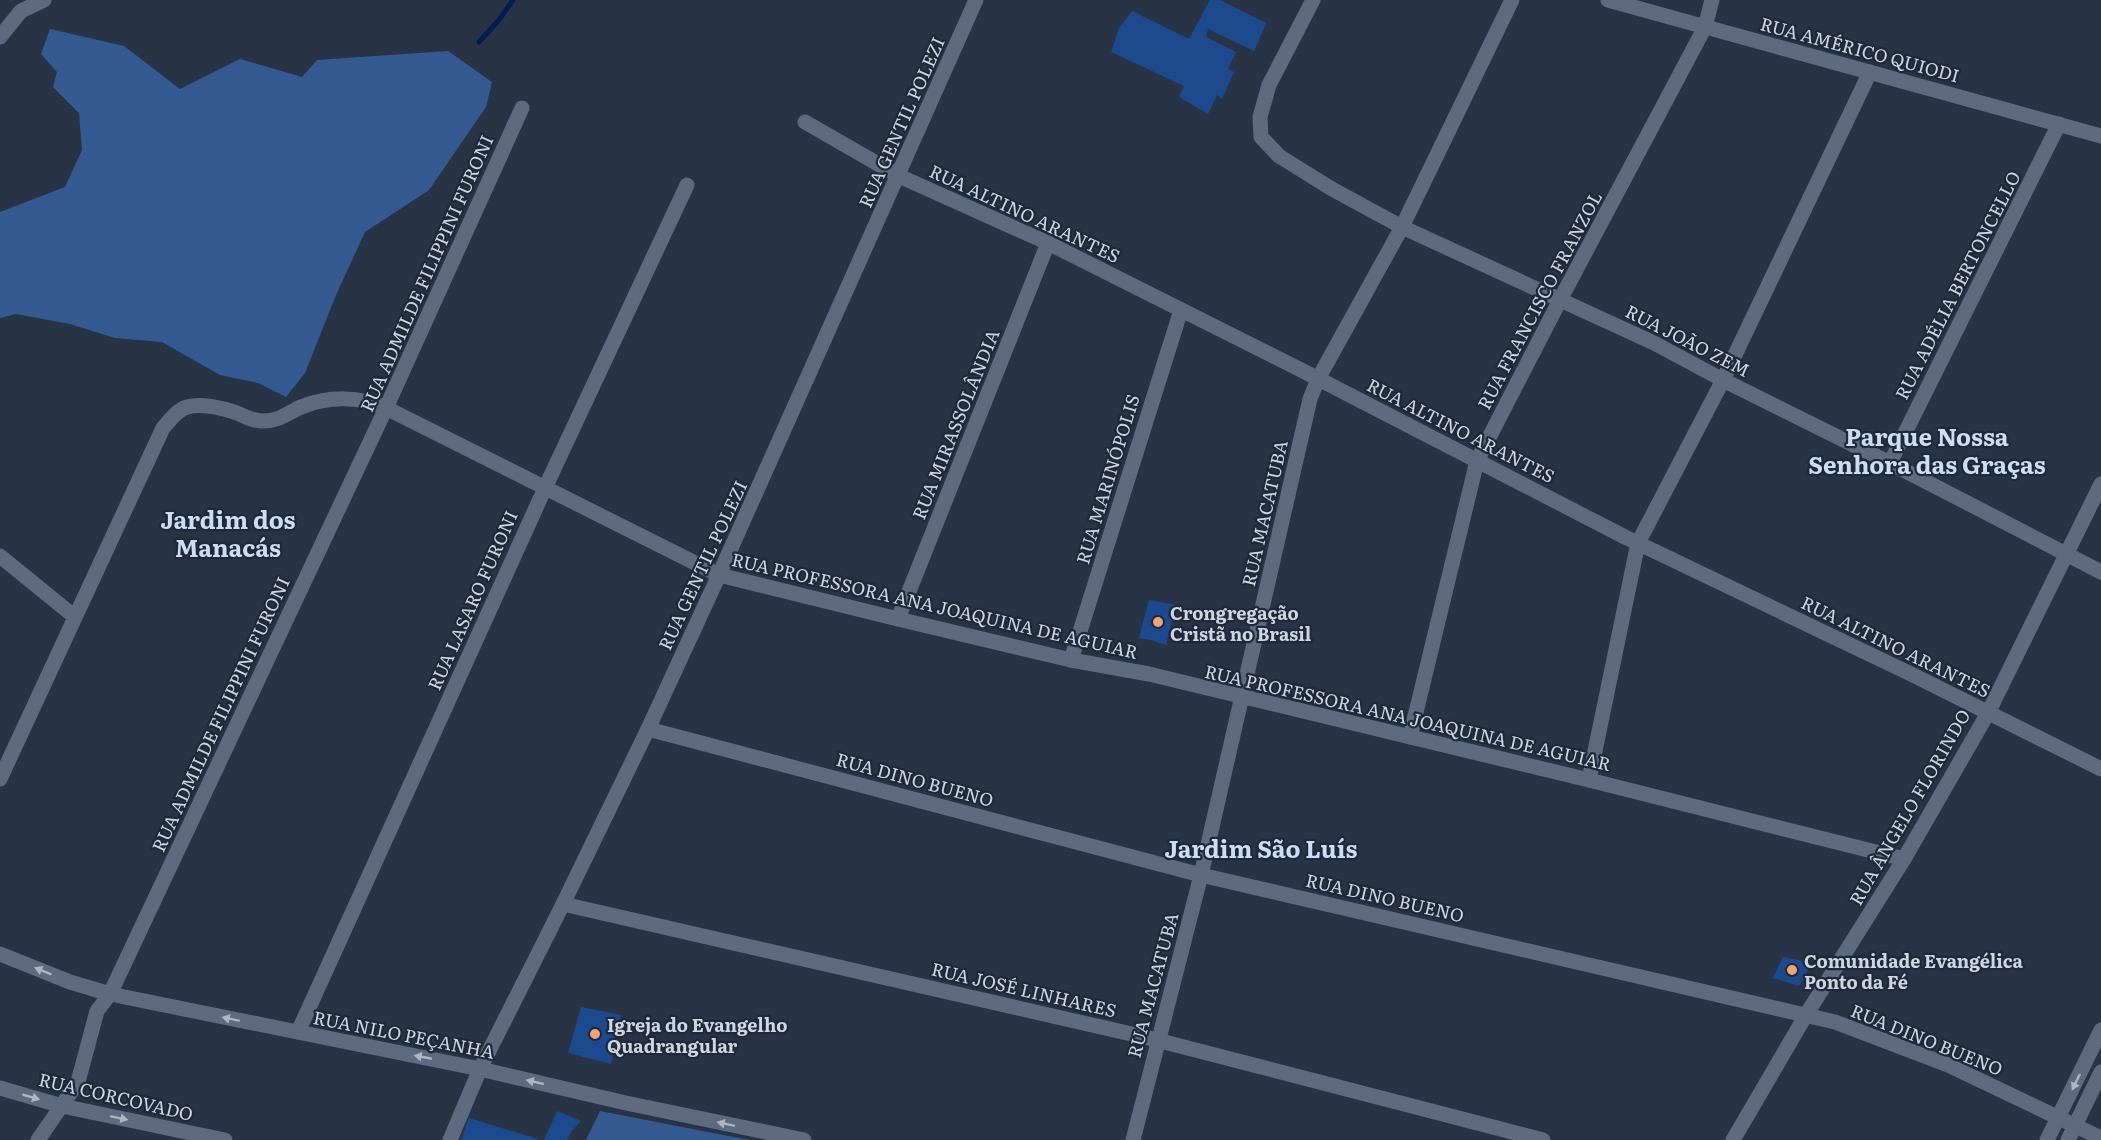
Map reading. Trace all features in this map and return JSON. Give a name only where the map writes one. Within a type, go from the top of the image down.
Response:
[{"type":"street","points":[[0,37],[21,11],[44,0]]},
{"type":"street","name":"RUA GENTIL POLEZI","points":[[450,1140],[480,1069],[564,904],[648,729],[899,176],[976,0]]},
{"type":"street","name":"RUA JOÃO ZEM","points":[[1313,0],[1269,85],[1260,117],[1261,137],[1280,156],[1332,189],[1402,227],[1654,343],[2101,572]]},
{"type":"street","name":"RUA MACATUBA","points":[[1133,1140],[1201,875],[1310,399],[1318,379],[1402,227],[1512,0]]},
{"type":"street","name":"RUA AMÉRICO QUIODI","points":[[1608,0],[2101,136]]},
{"type":"street","name":"RUA FRANCISCO FRANZOL","points":[[1410,737],[1478,461],[1560,300],[1706,27],[1712,0]]},
{"type":"street","points":[[1589,780],[1638,543],[1723,380],[1870,72]]},
{"type":"street","name":"RUA ADMILDE FILIPPINI FURONI","points":[[38,1140],[78,1082],[97,1011],[110,994],[386,408],[522,108]]},
{"type":"street","name":"RUA ALTINO ARANTES","points":[[805,122],[899,176],[1048,243],[1638,543],[1988,712],[2101,770]]},
{"type":"street","name":"RUA ADÉLIA BERTONCELLO","points":[[1890,463],[2059,124]]},
{"type":"street","name":"RUA LASARO FURONI","points":[[297,1032],[545,488],[687,185]]},
{"type":"street","name":"RUA MIRASSOLÂNDIA","points":[[898,619],[1048,243]]},
{"type":"street","name":"RUA MARINÓPOLIS","points":[[1071,660],[1181,310]]},
{"type":"street","name":"RUA PROFESSORA ANA JOAQUINA DE AGUIAR","points":[[0,778],[163,428],[176,414],[187,407],[199,406],[236,412],[250,420],[264,422],[284,418],[299,408],[323,399],[371,401],[719,574],[1071,660],[1149,674],[1904,859]]},
{"type":"street","name":"RUA ÂNGELO FLORINDO","points":[[1733,1140],[1806,1015],[1904,859],[1988,712],[2101,483]]},
{"type":"street","points":[[0,556],[75,617]]},
{"type":"street","name":"RUA DINO BUENO","points":[[648,729],[1201,875],[1835,1022],[1948,1065],[2101,1138]]},
{"type":"street","name":"RUA JOSÉ LINHARES","points":[[564,904],[1157,1040],[1543,1140]]},
{"type":"street","name":"RUA NILO PEÇANHA","points":[[0,954],[70,982],[110,994],[480,1069],[626,1103],[804,1140]]},
{"type":"street","points":[[2047,1140],[2101,1030]]},
{"type":"street","points":[[2068,1140],[2101,1072]]},
{"type":"street","name":"RUA CORCOVADO","points":[[0,1088],[62,1106],[225,1140]]},
{"type":"shaded area","points":[[50,29],[124,46],[180,89],[240,59],[302,77],[317,60],[448,51],[492,82],[486,107],[429,190],[365,232],[336,295],[305,373],[286,397],[258,383],[220,375],[162,342],[115,338],[70,324],[16,314],[0,318],[0,212],[65,187],[82,150],[79,113],[53,87],[57,72],[41,54]]},
{"type":"shaded area","points":[[600,1111],[749,1140],[586,1140]]},
{"type":"building","points":[[1210,0],[1220,0],[1266,23],[1254,51],[1208,29],[1206,37],[1236,52],[1228,69],[1234,72],[1222,99],[1217,95],[1208,114],[1179,97],[1184,86],[1111,52],[1119,28],[1132,11],[1189,39]]},
{"type":"building","name":"Crongregação Cristã no Brasil","points":[[1149,600],[1176,605],[1166,645],[1139,638]]},
{"type":"building","name":"Comunidade Evangélica Ponto da Fé","points":[[1783,957],[1812,963],[1799,986],[1773,978]]},
{"type":"building","name":"Igreja do Evangelho Quadrangular","points":[[581,1007],[621,1015],[611,1064],[568,1053]]},
{"type":"building","points":[[557,1111],[581,1121],[567,1140],[544,1140]]},
{"type":"building","points":[[469,1118],[538,1139],[538,1140],[461,1140]]},
{"type":"waterway","points":[[479,42],[513,0]]},
{"type":"place","name":"Crongregação Cristã no Brasil","points":[[1158,622]]},
{"type":"place","name":"Comunidade Evangélica Ponto da Fé","points":[[1792,970]]},
{"type":"place","name":"Igreja do Evangelho Quadrangular","points":[[595,1034]]},
{"type":"district","name":"Parque Nossa Senhora das Graças","points":[[1927,449]]},
{"type":"district","name":"Jardim dos Manacás","points":[[228,532]]},
{"type":"district","name":"Jardim São Luís","points":[[1261,847]]}]
